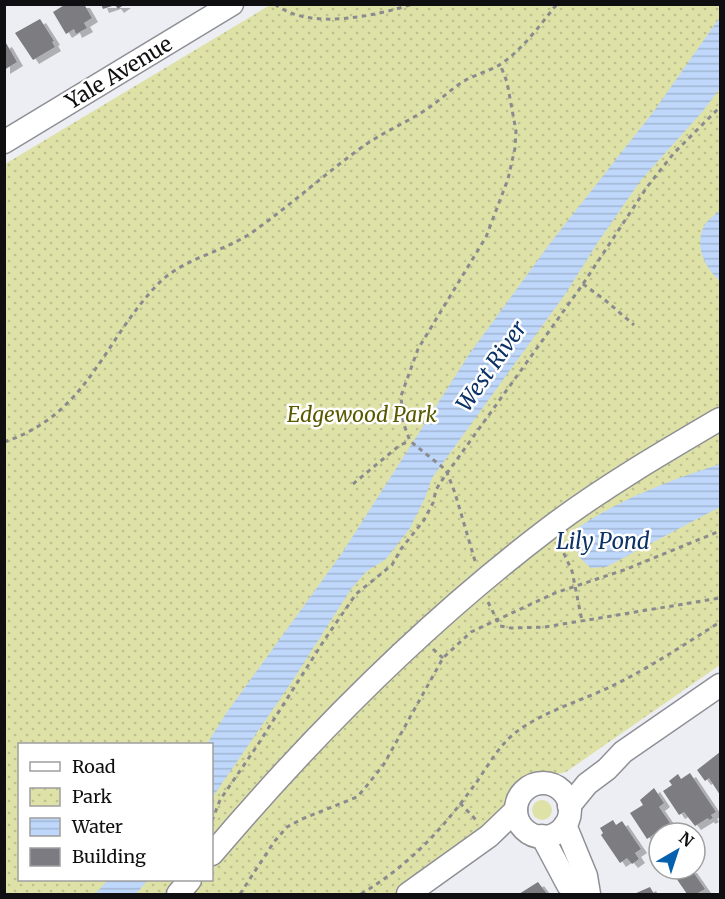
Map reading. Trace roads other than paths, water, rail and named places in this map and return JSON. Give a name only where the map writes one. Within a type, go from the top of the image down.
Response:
[{"type":"street","name":"Yale Avenue","points":[[4,142],[227,6]]},
{"type":"street","points":[[213,853],[292,763],[352,702],[410,645],[482,582],[549,529],[632,472],[720,419]]},
{"type":"street","points":[[432,894],[497,847],[534,833],[554,834],[587,784],[608,770],[623,752],[720,685]]},
{"type":"street","points":[[553,785],[600,759],[623,752]]},
{"type":"street","points":[[579,894],[568,885],[534,833],[518,821],[517,800],[529,786],[538,783],[553,785],[565,795],[567,815],[586,876],[588,894]]},
{"type":"street","points":[[408,894],[489,836],[516,810]]},
{"type":"street","points":[[178,894],[188,881]]},
{"type":"water","name":"West River","points":[[720,17],[720,88],[703,111],[641,180],[566,293],[432,478],[410,528],[386,559],[367,571],[351,589],[291,683],[213,797],[213,743],[208,743],[227,712],[342,553],[470,353],[551,242],[654,111]]},
{"type":"water","points":[[720,210],[720,281],[706,263],[700,241],[705,224]]},
{"type":"water","name":"Lily Pond","points":[[720,464],[720,507],[606,567],[591,568],[580,558],[569,534],[586,522],[642,493]]},
{"type":"water","points":[[107,881],[147,881],[136,894],[95,894]]},
{"type":"park label","name":"Edgewood Park","points":[[362,415]]}]
